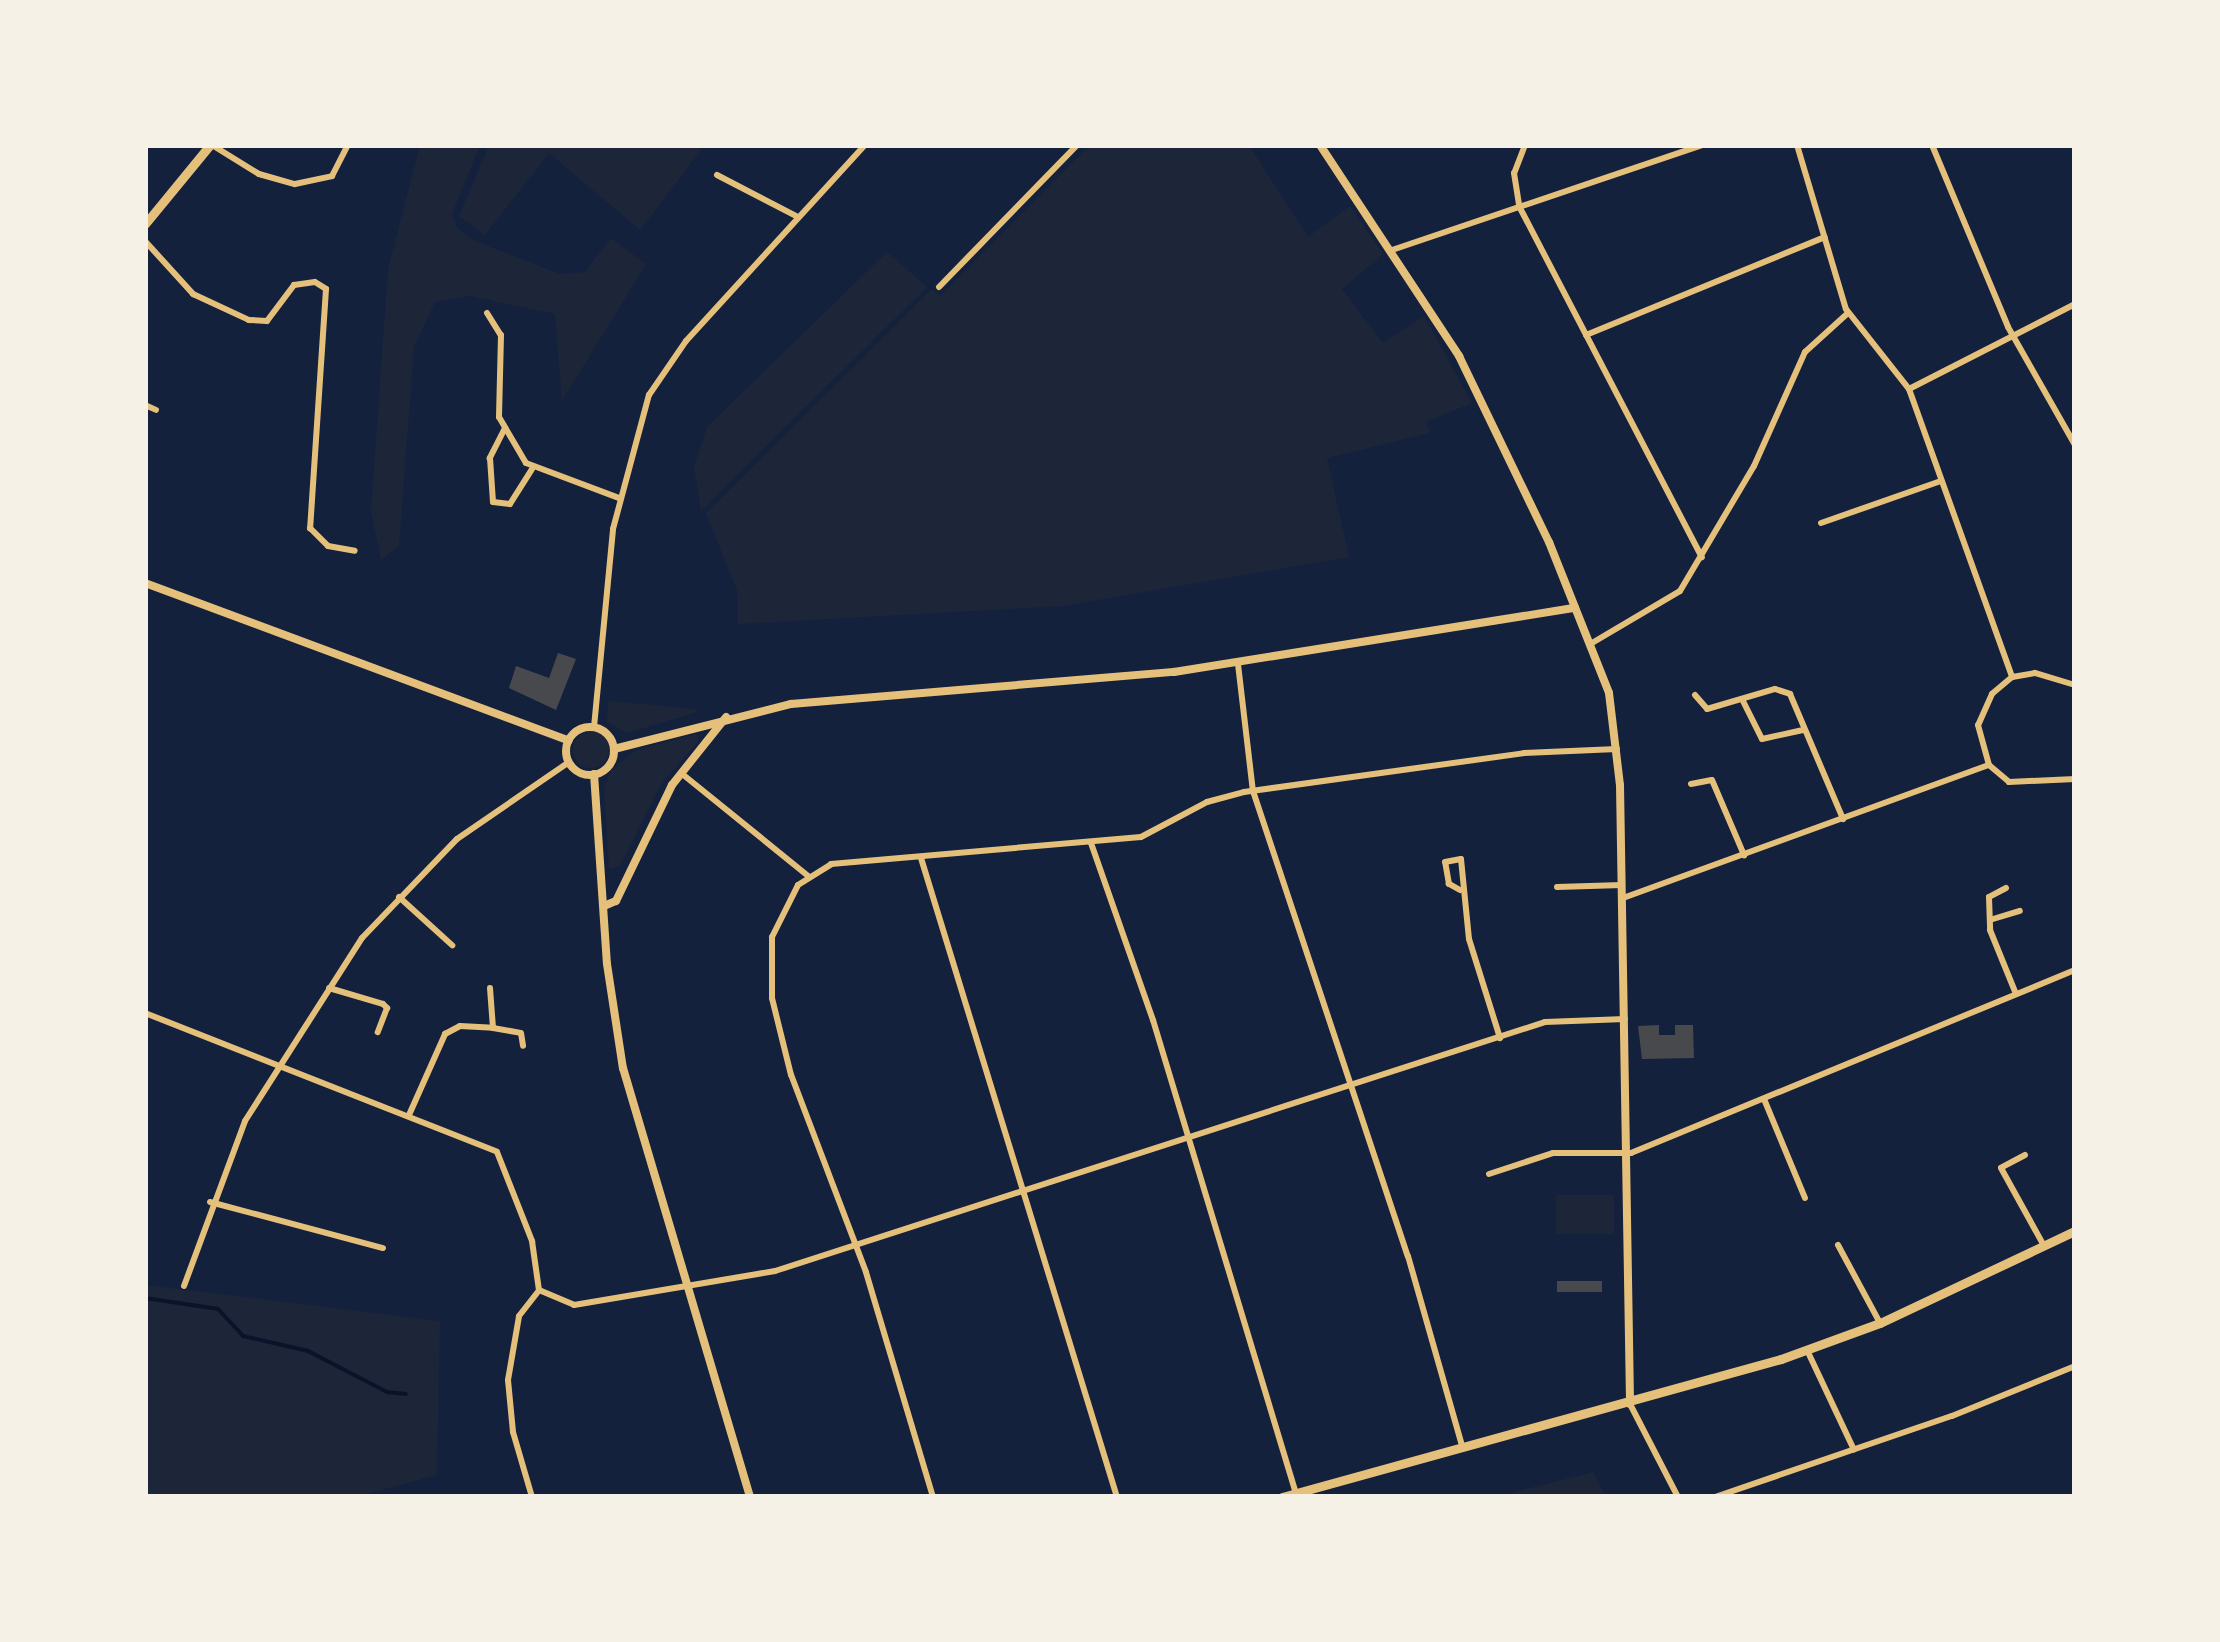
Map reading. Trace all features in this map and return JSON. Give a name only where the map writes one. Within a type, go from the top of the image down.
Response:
[{"type":"main road","points":[[145,224],[211,145]]},
{"type":"main road","points":[[1282,1497],[1630,1404],[1807,1350],[1880,1323],[2075,1231]]},
{"type":"street","points":[[211,145],[259,174],[295,184],[332,176],[348,145]]},
{"type":"street","points":[[594,728],[619,498],[635,430],[659,378],[798,217],[866,145]]},
{"type":"street","points":[[939,287],[1077,145]]},
{"type":"street","points":[[1320,145],[1460,356],[1592,643],[1612,706],[1622,885],[1630,1404],[1678,1497]]},
{"type":"street","points":[[1525,145],[1514,173],[1519,206],[1702,557]]},
{"type":"street","points":[[1392,250],[1703,145]]},
{"type":"street","points":[[1797,145],[1848,313],[1909,389],[2012,677]]},
{"type":"street","points":[[1932,145],[2013,335],[2075,445]]},
{"type":"street","points":[[717,175],[798,217]]},
{"type":"street","points":[[1586,335],[1826,237]]},
{"type":"street","points":[[145,241],[193,294],[250,320],[267,321],[294,285],[316,282],[326,289],[310,528],[328,546],[355,551]]},
{"type":"street","points":[[1909,389],[2075,304]]},
{"type":"street","points":[[487,313],[501,336],[498,405],[505,428],[532,469],[619,498]]},
{"type":"street","points":[[1592,643],[1664,606],[1702,557],[1760,455],[1806,352],[1848,313]]},
{"type":"street","points":[[145,405],[156,410]]},
{"type":"street","points":[[505,428],[490,458],[493,502],[510,504],[532,469]]},
{"type":"street","points":[[1821,523],[1941,481]]},
{"type":"street","points":[[145,583],[568,741],[594,728],[606,733],[614,749],[608,766],[594,774]]},
{"type":"street","points":[[614,749],[726,717],[791,704],[1001,692],[1238,664],[1575,608]]},
{"type":"street","points":[[1238,664],[1253,791],[1352,1086],[1462,1446]]},
{"type":"street","points":[[2075,685],[2035,673],[2012,677],[1979,717],[1988,765],[2020,785],[2075,780]]},
{"type":"street","points":[[1695,695],[1707,709],[1786,690],[1843,819]]},
{"type":"street","points":[[1743,701],[1762,739],[1803,730]]},
{"type":"street","points":[[604,906],[616,900],[681,772],[721,731],[726,717]]},
{"type":"street","points":[[568,741],[570,762]]},
{"type":"street","points":[[932,1497],[857,1245],[794,1086],[772,998],[774,928],[808,876],[831,864],[1091,843],[1150,834],[1214,799],[1253,791],[1524,753],[1617,749]]},
{"type":"street","points":[[570,762],[594,774]]},
{"type":"street","points":[[184,1286],[210,1202],[244,1122],[329,988],[399,896],[474,825],[570,762]]},
{"type":"street","points":[[1622,898],[1988,765]]},
{"type":"street","points":[[681,772],[808,876]]},
{"type":"street","points":[[594,774],[604,906],[623,1068],[750,1497]]},
{"type":"street","points":[[1691,784],[1712,780],[1744,855]]},
{"type":"street","points":[[1091,843],[1189,1140],[1296,1493]]},
{"type":"street","points":[[921,858],[1117,1497]]},
{"type":"street","points":[[1460,890],[1449,884],[1445,862],[1461,859],[1466,880],[1460,890],[1500,1038]]},
{"type":"street","points":[[1557,887],[1622,885]]},
{"type":"street","points":[[2006,888],[1990,897],[1990,930],[2016,994]]},
{"type":"street","points":[[399,896],[452,944]]},
{"type":"street","points":[[1993,919],[2020,910]]},
{"type":"street","points":[[1489,1174],[1553,1153],[1626,1152],[2075,970]]},
{"type":"street","points":[[329,988],[383,1004],[386,1014],[378,1032]]},
{"type":"street","points":[[490,988],[493,1028]]},
{"type":"street","points":[[145,1013],[281,1062],[499,1154],[532,1241],[539,1290],[519,1316],[508,1380],[513,1432],[532,1497]]},
{"type":"street","points":[[539,1290],[574,1305],[774,1271],[1556,1020],[1625,1019]]},
{"type":"street","points":[[409,1115],[446,1034],[460,1026],[493,1028],[521,1033],[522,1046]]},
{"type":"street","points":[[1764,1099],[1804,1198]]},
{"type":"street","points":[[2025,1154],[2001,1168],[2044,1246]]},
{"type":"street","points":[[210,1202],[383,1248]]},
{"type":"street","points":[[1838,1246],[1880,1323]]},
{"type":"street","points":[[1807,1350],[1854,1450]]},
{"type":"street","points":[[1715,1497],[1854,1450],[2075,1366]]},
{"type":"shaded area","points":[[420,145],[480,145],[452,214],[457,228],[475,241],[560,274],[585,272],[611,238],[646,264],[562,401],[555,314],[470,296],[435,302],[414,347],[399,546],[381,560],[371,511],[388,269]]},
{"type":"shaded area","points":[[489,145],[705,145],[640,230],[549,153],[485,235],[459,216]]},
{"type":"shaded area","points":[[1090,145],[1249,145],[1308,237],[1350,206],[1383,254],[1342,289],[1383,343],[1424,316],[1472,403],[1426,422],[1430,433],[1327,458],[1349,557],[1062,606],[738,624],[737,590],[706,513],[932,289],[940,296]]},
{"type":"shaded area","points":[[887,252],[927,287],[701,511],[694,467],[707,427]]},
{"type":"shaded area","points":[[608,701],[697,712],[627,733],[607,722]]},
{"type":"shaded area","points":[[591,732],[604,737],[609,750],[604,763],[591,768],[578,763],[573,750],[578,737]]},
{"type":"shaded area","points":[[697,734],[698,742],[661,784],[620,866],[609,869],[604,789],[611,770],[636,750]]},
{"type":"shaded area","points":[[1556,1195],[1614,1195],[1614,1234],[1556,1234]]},
{"type":"shaded area","points":[[145,1285],[440,1321],[437,1475],[355,1497],[145,1497]]},
{"type":"shaded area","points":[[1593,1472],[1606,1497],[1497,1497],[1530,1488]]},
{"type":"building","points":[[558,653],[576,659],[556,710],[509,688],[516,666],[549,678]]},
{"type":"building","points":[[1659,1025],[1659,1035],[1675,1035],[1675,1025],[1693,1025],[1694,1058],[1642,1059],[1638,1026]]},
{"type":"building","points":[[1557,1281],[1602,1281],[1602,1292],[1557,1292]]},
{"type":"waterway","points":[[145,1298],[218,1309],[243,1336],[308,1351],[387,1392],[406,1394]]}]
